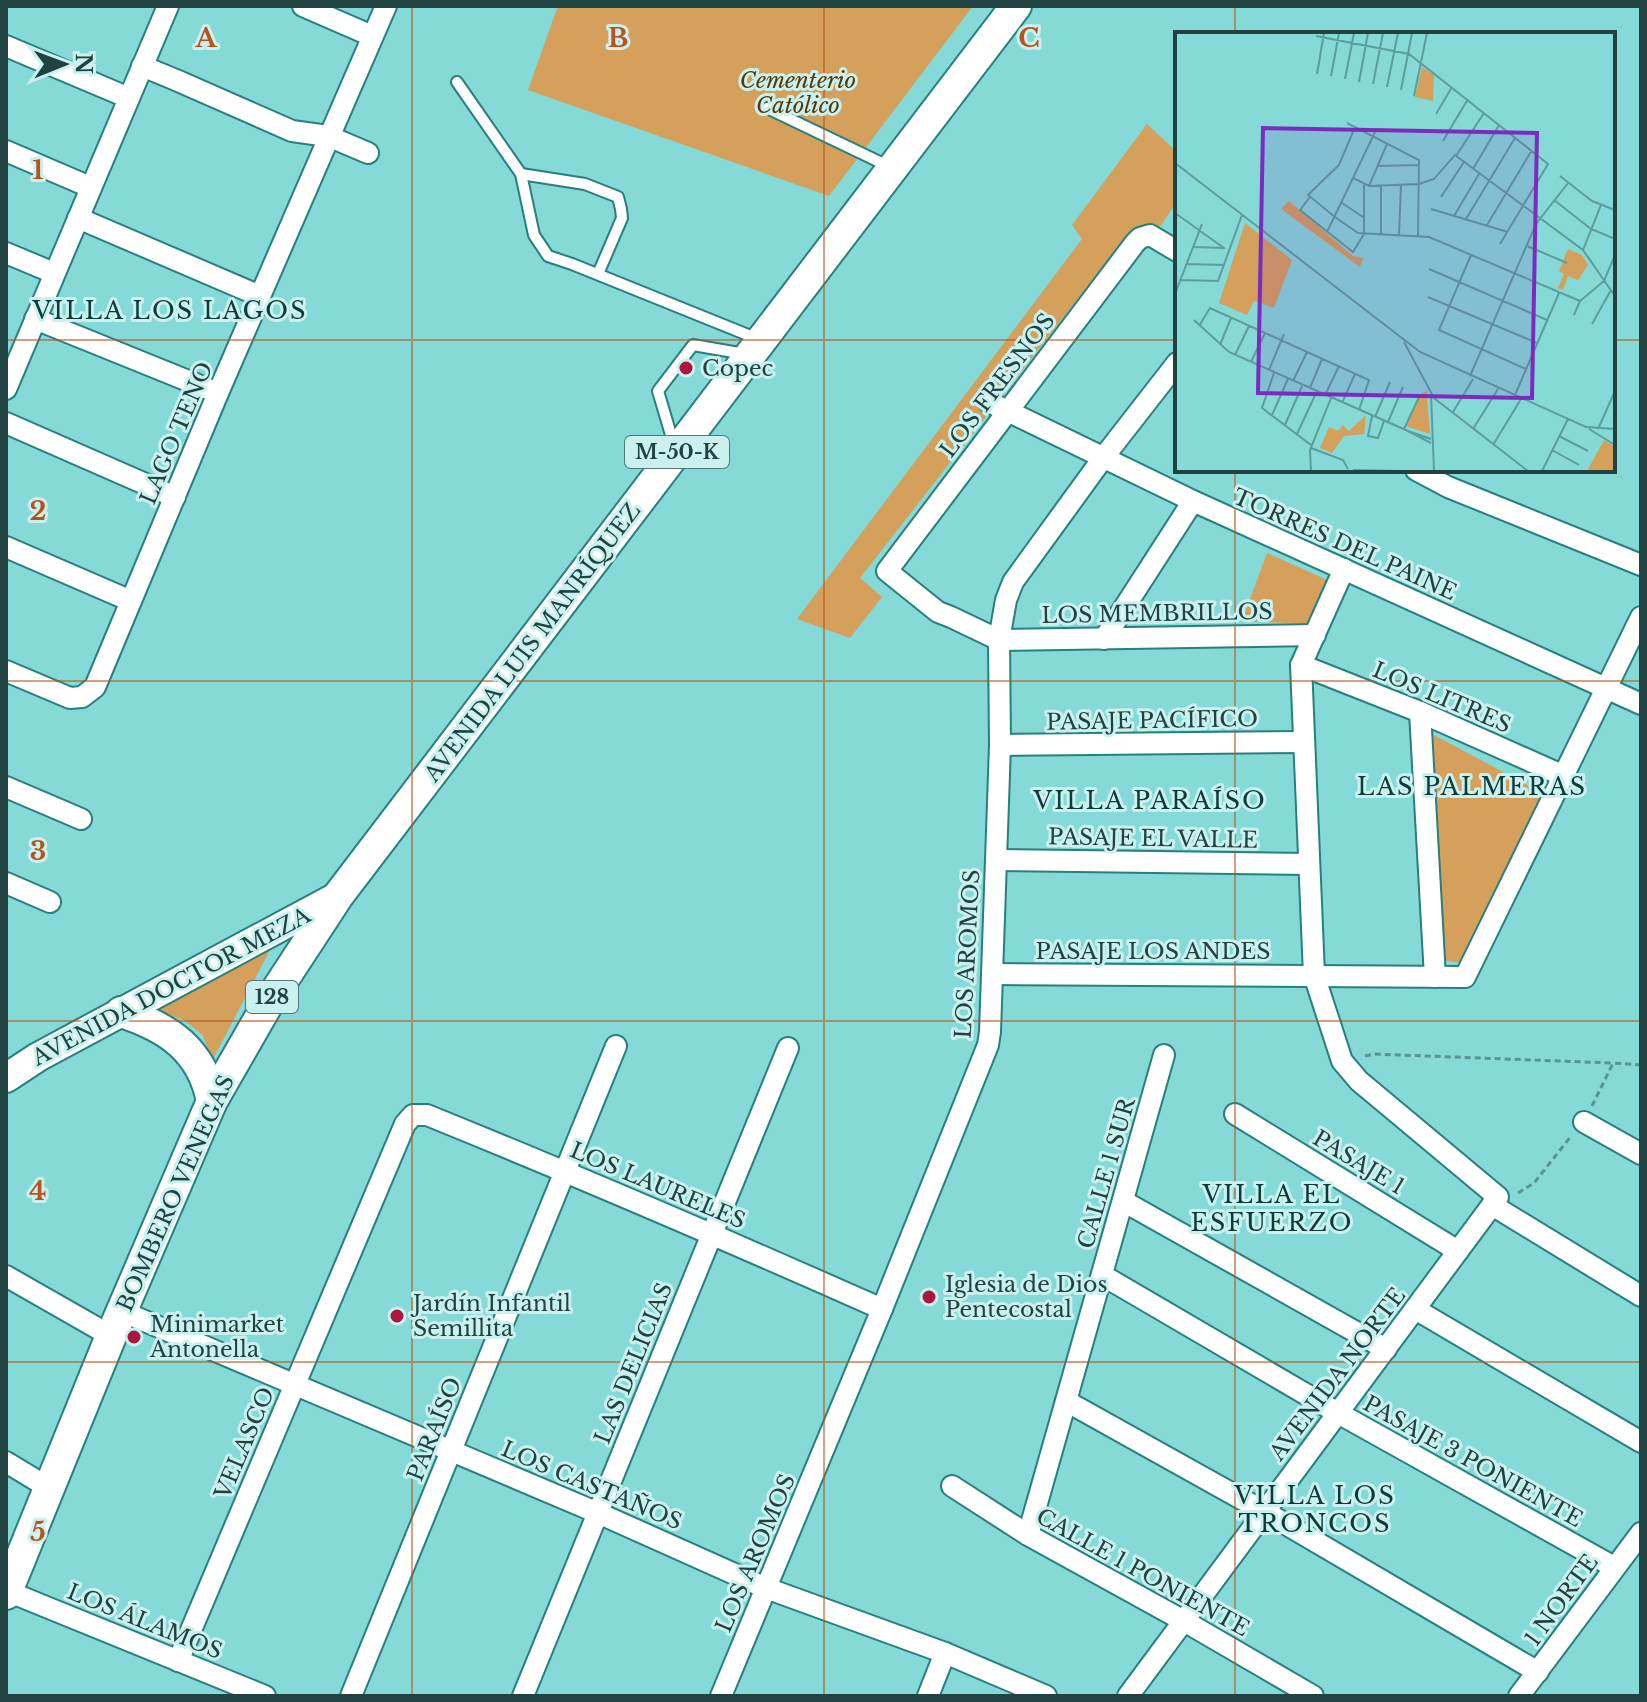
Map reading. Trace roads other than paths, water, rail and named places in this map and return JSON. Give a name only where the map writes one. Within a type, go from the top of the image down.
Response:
[{"type":"main road","name":"AVENIDA LUIS MANRÍQUEZ","points":[[338,896],[1016,6]]},
{"type":"main road","name":"AVENIDA DOCTOR MEZA","points":[[8,1074],[338,896]]},
{"type":"main road","name":"BOMBERO VENEGAS","points":[[7,1593],[116,1324],[212,1101],[270,1000],[338,896]]},
{"type":"main road","points":[[121,1012],[151,1023],[178,1040],[205,1077],[212,1101]]},
{"type":"street","points":[[6,389],[12,360],[35,319],[168,6]]},
{"type":"street","points":[[303,6],[372,36]]},
{"type":"street","name":"LAGO TENO","points":[[6,671],[70,698],[82,697],[95,687],[218,393],[386,6]]},
{"type":"street","points":[[6,46],[129,98]]},
{"type":"street","points":[[142,66],[292,131],[328,136],[368,153]]},
{"type":"street","points":[[6,151],[90,187]]},
{"type":"street","points":[[78,218],[260,296]]},
{"type":"street","name":"LOS FRESNOS","points":[[999,640],[938,612],[887,571],[998,406],[1135,243],[1150,235],[1175,250]]},
{"type":"street","points":[[6,253],[54,273]]},
{"type":"street","points":[[35,319],[218,393]]},
{"type":"street","name":"LOS AROMOS","points":[[721,1696],[988,1045],[1000,745],[999,640],[1006,600],[1013,582],[1175,366]]},
{"type":"street","name":"TORRES DEL PAINE","points":[[998,406],[1193,501],[1641,704]]},
{"type":"street","points":[[6,423],[175,497]]},
{"type":"street","points":[[1420,472],[1448,487],[1641,565]]},
{"type":"street","points":[[1104,639],[1193,501]]},
{"type":"street","points":[[6,547],[131,601]]},
{"type":"street","points":[[1344,569],[1301,665],[1314,975],[1342,1061],[1359,1081],[1495,1201],[1641,1296]]},
{"type":"street","points":[[1564,776],[1641,617]]},
{"type":"street","name":"LOS MEMBRILLOS","points":[[999,640],[1315,635]]},
{"type":"street","name":"LOS LITRES","points":[[1301,665],[1420,712],[1564,776]]},
{"type":"street","points":[[1420,712],[1435,977]]},
{"type":"street","name":"PASAJE PACÍFICO","points":[[1000,745],[1304,742]]},
{"type":"street","name":"PASAJE LOS ANDES","points":[[992,974],[1465,977],[1564,776]]},
{"type":"street","points":[[6,787],[81,819]]},
{"type":"street","name":"PASAJE EL VALLE","points":[[996,860],[1309,864]]},
{"type":"street","points":[[6,883],[50,902]]},
{"type":"street","name":"PARAÍSO","points":[[351,1696],[616,1046]]},
{"type":"street","name":"LAS DELICIAS","points":[[523,1696],[788,1048]]},
{"type":"street","name":"CALLE 1 SUR","points":[[1028,1535],[1164,1055]]},
{"type":"street","name":"PASAJE 1","points":[[1235,1114],[1458,1251]]},
{"type":"street","name":"LOS LAURELES","points":[[413,1115],[427,1115],[564,1171],[882,1309]]},
{"type":"street","name":"VELASCO","points":[[178,1661],[405,1124],[413,1115]]},
{"type":"street","points":[[1584,1122],[1641,1154]]},
{"type":"street","points":[[1123,1201],[1386,1349]]},
{"type":"street","name":"AVENIDA NORTE","points":[[1128,1696],[1495,1201]]},
{"type":"street","name":"PASAJE 3 PONIENTE","points":[[1102,1275],[1338,1413],[1614,1567]]},
{"type":"street","name":"LOS CASTAÑOS","points":[[6,1276],[116,1324],[294,1385],[598,1513],[766,1588],[945,1653],[1046,1696]]},
{"type":"street","points":[[1415,1309],[1641,1442]]},
{"type":"street","points":[[1066,1401],[1265,1512],[1538,1672]]},
{"type":"street","points":[[6,1462],[49,1488]]},
{"type":"street","name":"CALLE 1 PONIENTE","points":[[952,1486],[1028,1535],[1313,1696]]},
{"type":"street","name":"1 NORTE","points":[[1519,1696],[1641,1533]]},
{"type":"street","name":"LOS ÁLAMOS","points":[[7,1593],[265,1696]]},
{"type":"street","points":[[928,1696],[945,1653]]},
{"type":"lane","points":[[457,82],[521,174],[534,235],[548,256],[598,274],[756,348]]},
{"type":"lane","points":[[767,108],[893,168]]},
{"type":"lane","points":[[521,174],[585,184],[618,197],[622,218],[598,274]]},
{"type":"lane","points":[[677,453],[658,391],[693,345],[756,348]]},
{"type":"place","name":"Copec","points":[[686,368]]},
{"type":"place","name":"Iglesia de Dios Pentecostal","points":[[929,1297]]},
{"type":"place","name":"Jardín Infantil Semillita","points":[[397,1316]]},
{"type":"place","name":"Minimarket Antonella","points":[[134,1337]]},
{"type":"district","name":"VILLA LOS LAGOS","points":[[170,311]]},
{"type":"district","name":"LAS PALMERAS","points":[[1472,787]]},
{"type":"district","name":"VILLA PARAÍSO","points":[[1150,801]]},
{"type":"district","name":"VILLA EL ESFUERZO","points":[[1272,1209]]},
{"type":"district","name":"VILLA LOS TRONCOS","points":[[1315,1510]]},
{"type":"park label","name":"Cementerio Católico","points":[[798,92]]}]
